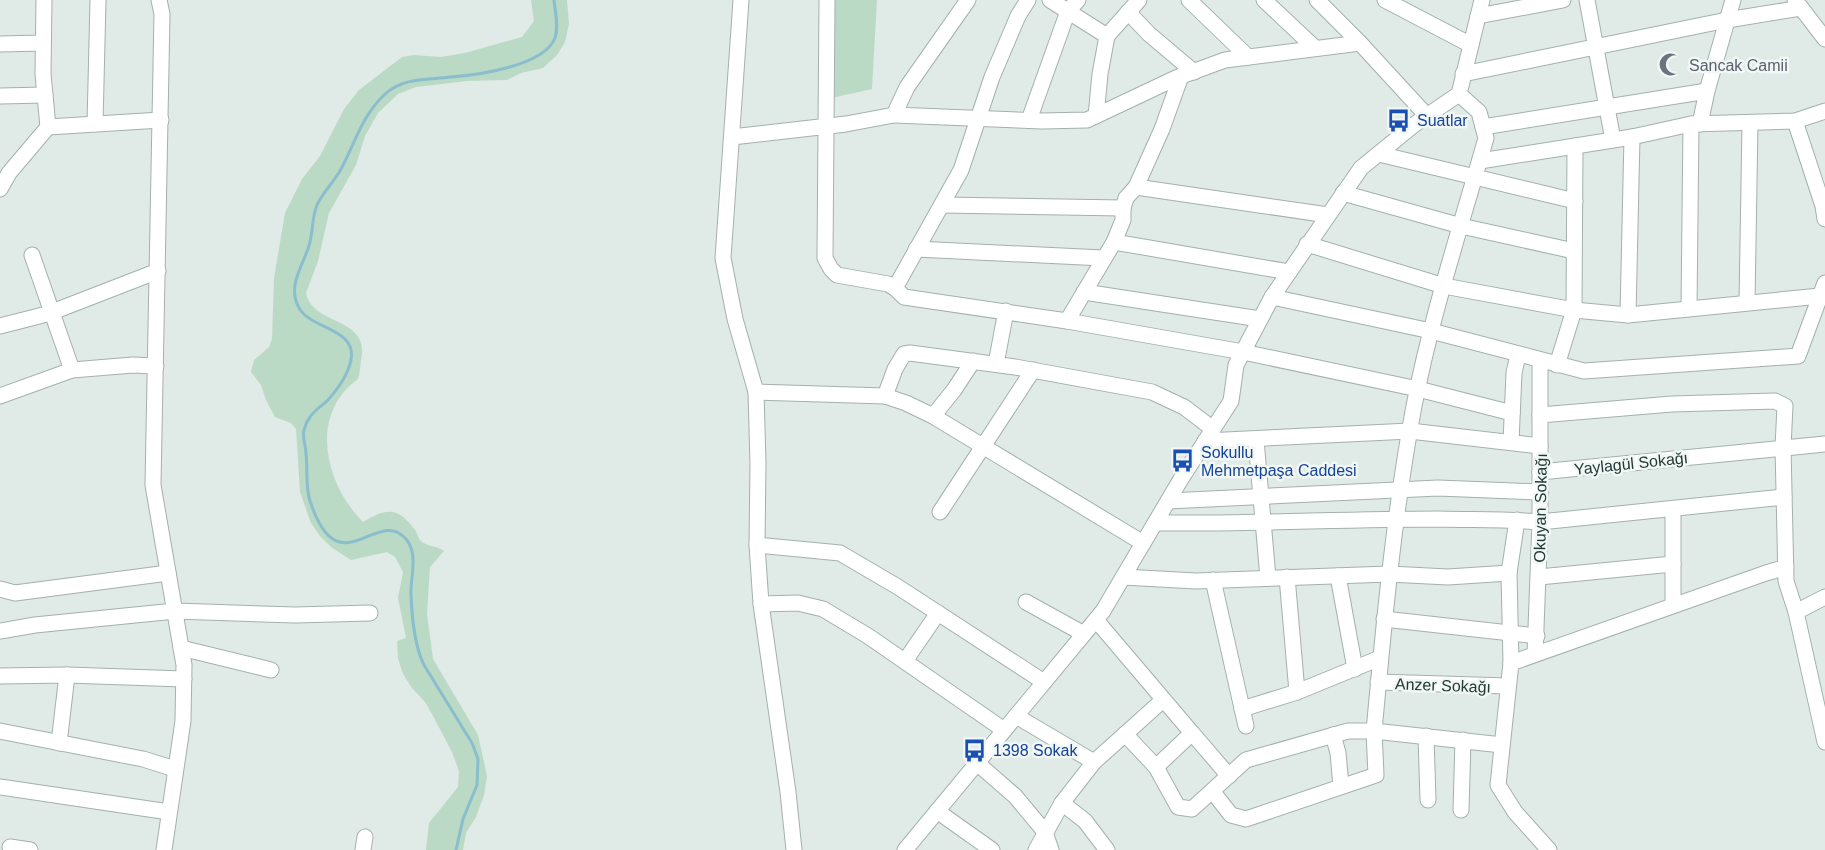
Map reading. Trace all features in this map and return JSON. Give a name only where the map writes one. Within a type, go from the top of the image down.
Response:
[{"type":"street","points":[[0,189],[9,173],[48,127],[43,43],[44,0]]},
{"type":"street","points":[[95,124],[98,0]]},
{"type":"street","points":[[159,0],[162,14],[161,120],[153,485],[175,610],[184,680],[183,721],[164,850]]},
{"type":"street","points":[[741,0],[723,258],[735,320],[756,392],[757,545],[761,604],[794,850]]},
{"type":"street","points":[[827,0],[825,258],[827,264],[837,275],[888,284],[904,297],[1006,311],[1243,352],[1418,389],[1512,413]]},
{"type":"street","points":[[894,115],[908,87],[968,0]]},
{"type":"street","points":[[895,288],[961,170],[992,77],[1018,16],[1028,0]]},
{"type":"street","points":[[1050,0],[1073,6],[1107,36]]},
{"type":"street","points":[[1096,116],[1107,36],[1139,0]]},
{"type":"street","points":[[1189,0],[1248,57]]},
{"type":"street","points":[[1264,0],[1315,48]]},
{"type":"street","points":[[1317,0],[1427,116]]},
{"type":"street","points":[[1385,0],[1471,45]]},
{"type":"street","points":[[906,850],[1096,620],[1231,401],[1236,365],[1272,297],[1360,168],[1459,94],[1482,0]]},
{"type":"street","points":[[1478,16],[1563,0]]},
{"type":"street","points":[[1587,0],[1613,140]]},
{"type":"street","points":[[1689,309],[1696,124],[1733,0]]},
{"type":"street","points":[[1463,74],[1798,4],[1825,39]]},
{"type":"street","points":[[1029,120],[1073,6]]},
{"type":"street","points":[[1128,12],[1187,74]]},
{"type":"street","points":[[0,44],[43,43]]},
{"type":"street","points":[[732,137],[825,127],[894,115],[978,119],[1087,120],[1187,74],[1225,60],[1360,43]]},
{"type":"street","points":[[1067,321],[1114,242],[1123,220],[1126,198],[1136,187],[1187,74]]},
{"type":"street","points":[[1483,127],[1707,91]]},
{"type":"street","points":[[1213,792],[1231,815],[1246,819],[1376,774],[1374,731],[1380,658],[1395,519],[1410,431],[1431,331],[1486,138],[1479,112],[1459,94]]},
{"type":"street","points":[[0,96],[45,95]]},
{"type":"street","points":[[1480,161],[1632,137],[1696,124],[1795,121],[1825,111]]},
{"type":"street","points":[[48,127],[161,120]]},
{"type":"street","points":[[1795,121],[1823,206],[1825,219]]},
{"type":"street","points":[[1747,303],[1750,123]]},
{"type":"street","points":[[1628,315],[1632,137]]},
{"type":"street","points":[[1557,365],[1574,310],[1575,146]]},
{"type":"street","points":[[1379,154],[1575,201]]},
{"type":"street","points":[[1136,187],[1328,215]]},
{"type":"street","points":[[1343,193],[1461,226],[1574,251]]},
{"type":"street","points":[[942,205],[1123,208]]},
{"type":"street","points":[[1114,242],[1289,272]]},
{"type":"street","points":[[1307,244],[1444,286],[1574,310],[1628,315],[1747,303],[1822,289]]},
{"type":"street","points":[[916,249],[1103,258]]},
{"type":"street","points":[[32,255],[72,370]]},
{"type":"street","points":[[0,326],[52,312],[158,272]]},
{"type":"street","points":[[1272,297],[1431,331],[1584,371],[1798,356],[1822,289]]},
{"type":"street","points":[[1084,292],[1260,319]]},
{"type":"street","points":[[996,364],[1006,311]]},
{"type":"street","points":[[885,396],[895,369],[904,354],[910,353],[996,364],[1152,392],[1184,407],[1209,435],[1256,440],[1410,431],[1540,446]]},
{"type":"street","points":[[1511,442],[1514,373],[1518,355]]},
{"type":"street","points":[[933,416],[973,361]]},
{"type":"street","name":"Okuyan Sokağı","points":[[1535,654],[1540,522],[1540,361]]},
{"type":"street","points":[[0,396],[72,370],[133,364],[156,366]]},
{"type":"street","points":[[940,512],[1033,370]]},
{"type":"street","points":[[756,392],[885,396],[906,403],[933,416],[1143,543]]},
{"type":"street","points":[[1540,415],[1672,404],[1776,400],[1785,406],[1783,447],[1786,581],[1796,612],[1824,735]]},
{"type":"street","points":[[1256,440],[1268,578]]},
{"type":"street","name":"Yaylagül Sokağı","points":[[1540,472],[1825,444]]},
{"type":"street","points":[[1168,501],[1438,489],[1540,492]]},
{"type":"street","points":[[1155,523],[1264,523],[1395,519],[1540,522],[1784,497]]},
{"type":"street","points":[[1672,509],[1673,605]]},
{"type":"street","points":[[1517,520],[1509,573],[1511,663],[1498,785],[1515,812],[1549,850]]},
{"type":"street","points":[[757,545],[840,553],[1044,682]]},
{"type":"street","points":[[1539,577],[1673,564]]},
{"type":"street","points":[[1511,663],[1786,567]]},
{"type":"street","points":[[0,590],[15,593],[168,573]]},
{"type":"street","points":[[1123,577],[1213,580],[1389,574],[1448,576],[1509,573]]},
{"type":"street","points":[[1338,576],[1354,669]]},
{"type":"street","points":[[1287,577],[1297,692]]},
{"type":"street","points":[[1213,580],[1246,726]]},
{"type":"street","points":[[1796,612],[1825,597]]},
{"type":"street","points":[[1026,602],[1084,634]]},
{"type":"street","points":[[761,604],[798,603],[823,609],[868,636],[1004,730]]},
{"type":"street","points":[[0,631],[175,610],[295,615],[370,613]]},
{"type":"street","points":[[905,661],[938,613]]},
{"type":"street","points":[[1384,619],[1537,636]]},
{"type":"street","points":[[1096,620],[1229,776]]},
{"type":"street","points":[[181,648],[271,670]]},
{"type":"street","points":[[1242,709],[1297,692],[1380,658]]},
{"type":"street","points":[[1810,678],[1825,671]]},
{"type":"street","points":[[0,676],[67,675],[184,680]]},
{"type":"street","points":[[59,743],[67,675]]},
{"type":"street","name":"Anzer Sokağı","points":[[1378,682],[1508,686]]},
{"type":"street","points":[[1036,850],[1062,803],[1094,762],[1163,699]]},
{"type":"street","points":[[1016,716],[1094,762]]},
{"type":"street","points":[[0,731],[143,759],[176,769]]},
{"type":"street","points":[[1125,734],[1156,767],[1178,807],[1192,809],[1246,760],[1348,731],[1374,731],[1502,745]]},
{"type":"street","points":[[1156,767],[1191,733]]},
{"type":"street","points":[[1333,735],[1338,753],[1341,786]]},
{"type":"street","points":[[1426,736],[1428,800]]},
{"type":"street","points":[[1461,810],[1463,740]]},
{"type":"street","points":[[977,763],[1015,796],[1045,832],[1051,850]]},
{"type":"street","points":[[0,787],[169,813]]},
{"type":"street","points":[[1062,803],[1085,820],[1107,850]]},
{"type":"street","points":[[938,811],[992,850]]},
{"type":"street","points":[[10,847],[30,850]]},
{"type":"green space","points":[[531,0],[567,0],[569,24],[565,42],[557,55],[543,68],[521,73],[507,80],[467,81],[416,87],[398,94],[378,113],[365,136],[356,165],[329,213],[318,261],[306,293],[311,304],[319,312],[350,328],[358,336],[362,346],[358,379],[343,394],[333,411],[328,429],[331,469],[339,488],[363,522],[385,512],[397,513],[409,522],[422,542],[444,551],[430,567],[427,614],[433,659],[478,735],[487,776],[484,795],[476,817],[466,833],[463,850],[426,850],[429,823],[458,787],[459,771],[452,752],[432,714],[403,674],[398,658],[397,641],[406,638],[398,598],[403,572],[395,557],[387,552],[351,560],[331,547],[320,536],[311,523],[300,492],[296,429],[291,423],[275,417],[261,385],[251,372],[254,360],[269,347],[272,339],[274,278],[285,213],[302,179],[320,156],[344,109],[359,90],[402,57],[414,55],[441,57],[465,53],[522,37],[534,21]]},
{"type":"green space","points":[[834,0],[877,0],[872,89],[827,99]]},
{"type":"waterway","points":[[456,850],[463,819],[477,785],[478,759],[472,743],[421,657],[412,612],[413,559],[410,545],[395,531],[383,531],[345,543],[333,539],[321,527],[310,501],[304,430],[312,415],[331,397],[345,377],[350,366],[351,349],[340,335],[304,314],[298,306],[295,290],[298,274],[308,250],[317,205],[341,169],[364,121],[376,103],[391,89],[407,82],[493,71],[538,56],[555,38],[557,24],[554,0]]},
{"type":"place","name":"Sancak Camii","points":[[1671,65]]},
{"type":"place","name":"Suatlar","points":[[1399,120]]},
{"type":"place","name":"Sokullu Mehmetpaşa Caddesi","points":[[1183,461]]},
{"type":"place","name":"1398 Sokak","points":[[975,750]]}]
